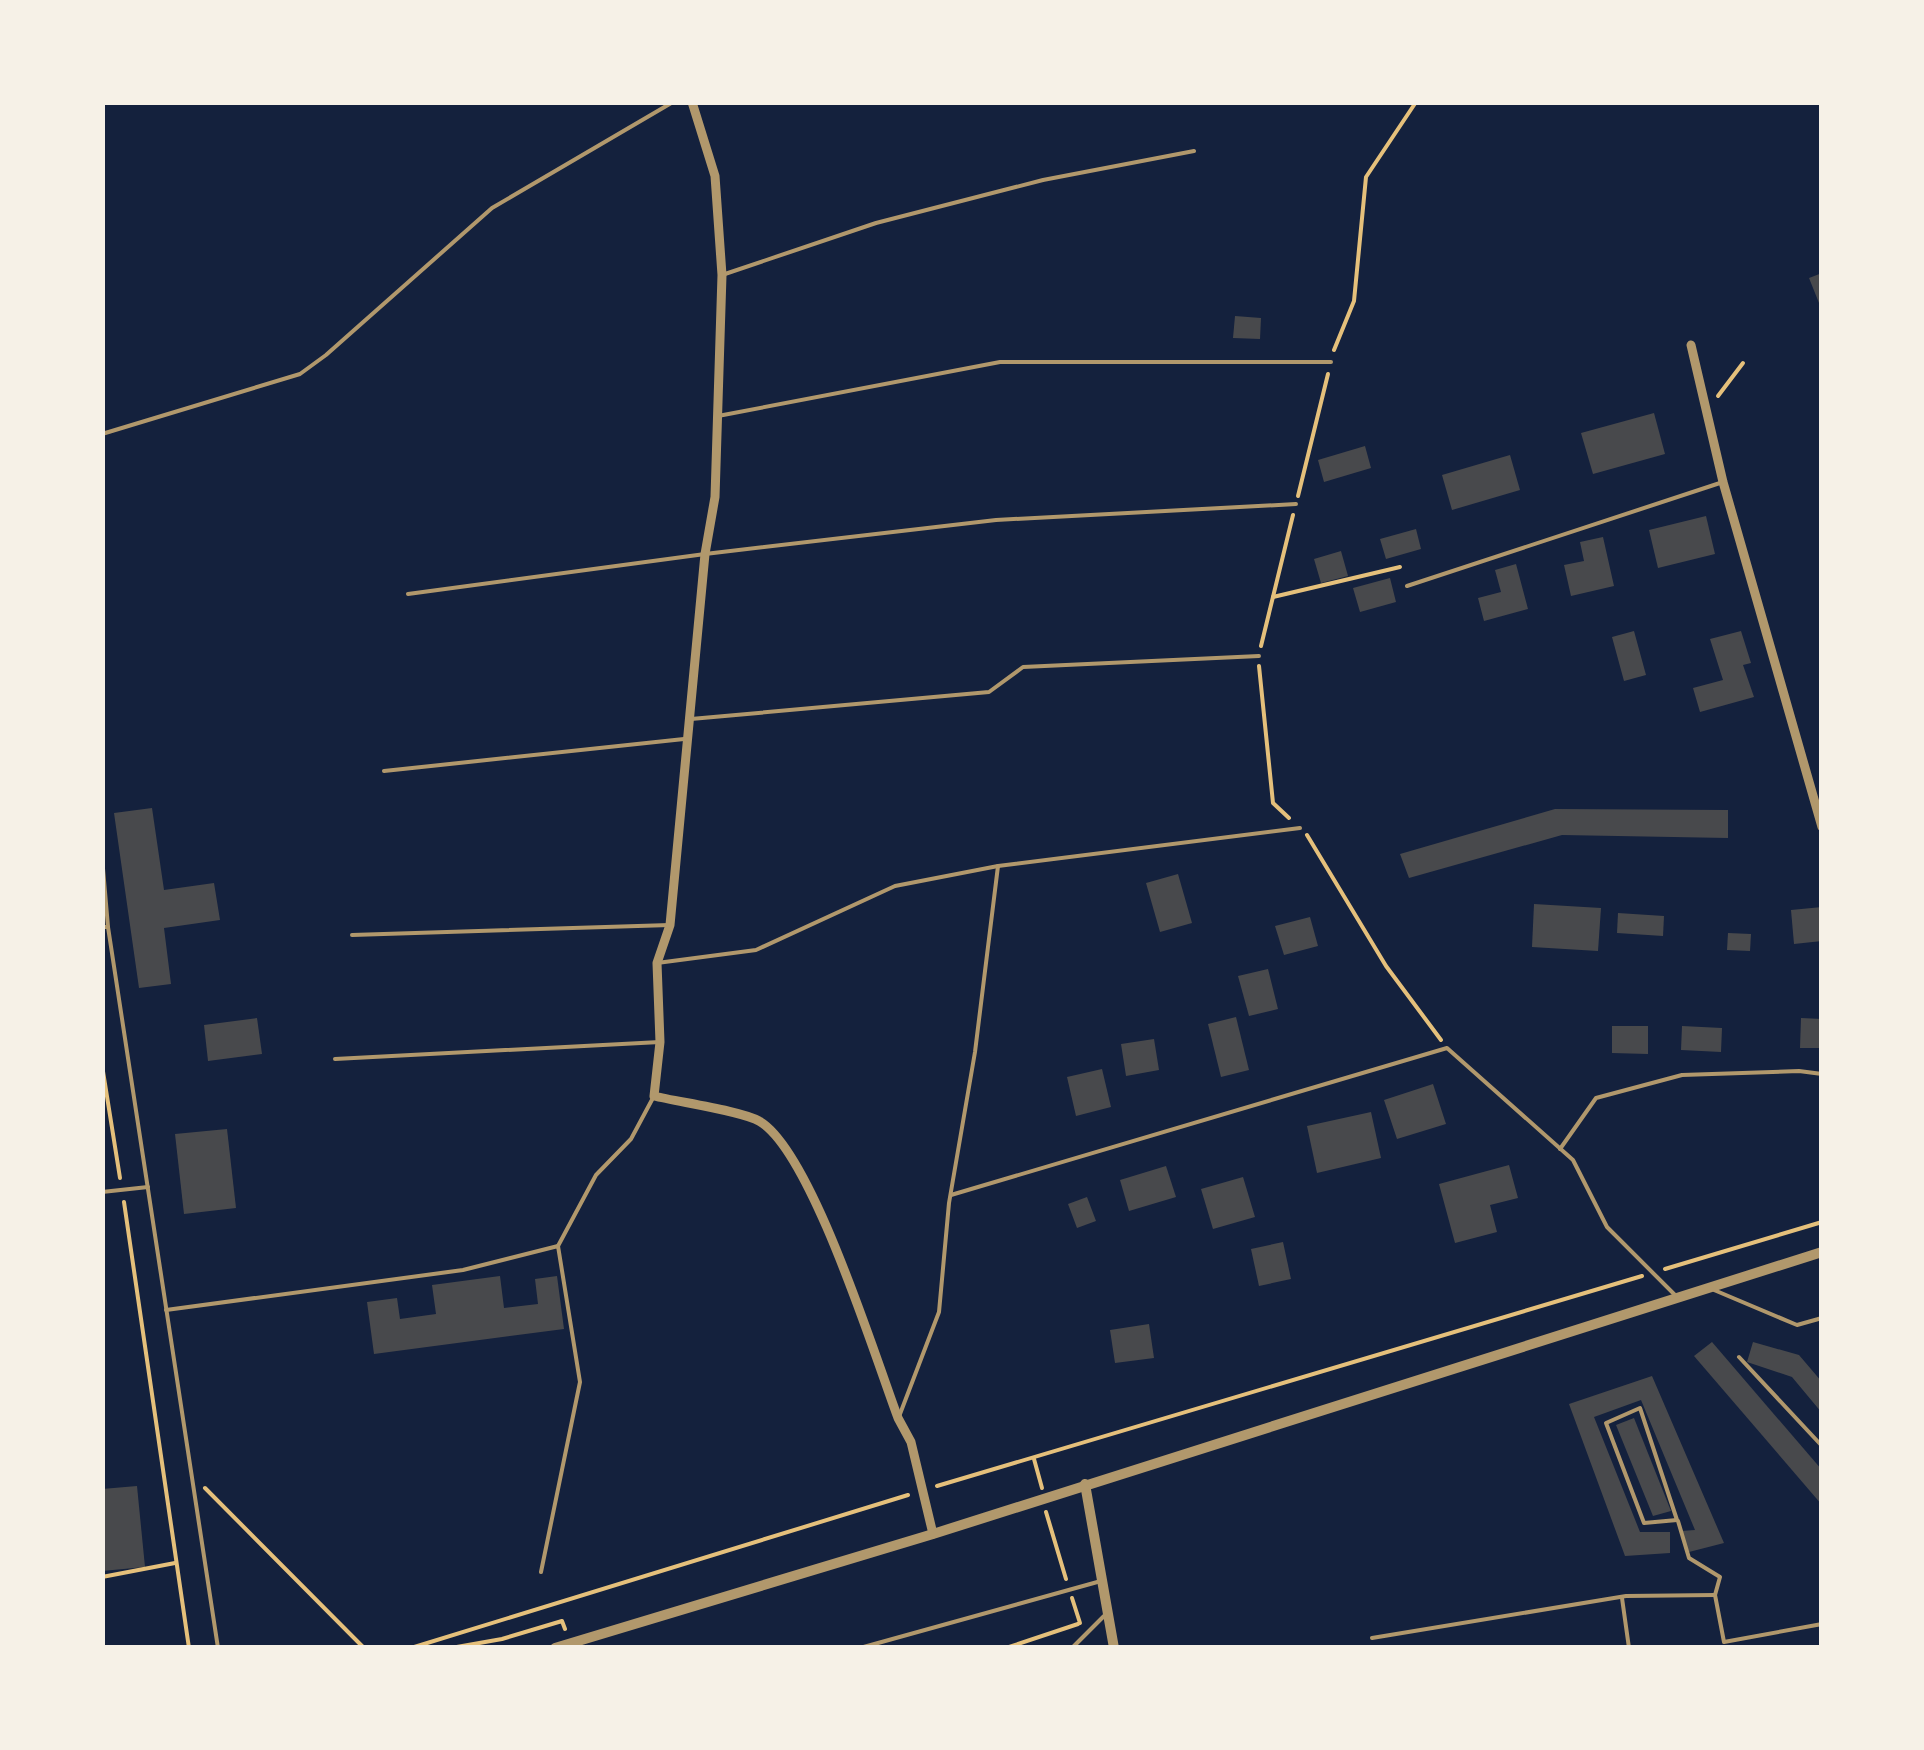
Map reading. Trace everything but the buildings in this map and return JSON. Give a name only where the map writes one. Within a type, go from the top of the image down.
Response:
[{"type":"street","points":[[692,102],[715,176],[722,275],[715,497],[704,554],[670,925],[657,963],[660,1042],[654,1096],[759,1121],[779,1138],[815,1197],[898,1418],[912,1442],[933,1534]]},
{"type":"street","points":[[1691,345],[1723,482],[1822,827]]},
{"type":"street","points":[[555,1648],[933,1534],[1822,1252]]},
{"type":"street","points":[[1085,1484],[1114,1648]]},
{"type":"lane","points":[[102,434],[300,374],[492,208],[673,102]]},
{"type":"lane","points":[[722,275],[876,222],[1044,180],[1194,152]]},
{"type":"lane","points":[[718,416],[1000,362],[1331,362]]},
{"type":"lane","points":[[1406,586],[1723,482]]},
{"type":"lane","points":[[408,594],[996,520],[1296,504]]},
{"type":"lane","points":[[691,719],[989,692],[1023,666],[1258,656]]},
{"type":"lane","points":[[384,771],[689,739]]},
{"type":"lane","points":[[657,963],[756,950],[895,886],[998,866],[1300,828]]},
{"type":"lane","points":[[102,858],[105,927],[218,1648]]},
{"type":"lane","points":[[898,1418],[939,1312],[951,1195],[975,1052],[998,866]]},
{"type":"lane","points":[[352,935],[670,925]]},
{"type":"lane","points":[[335,1059],[660,1042]]},
{"type":"lane","points":[[951,1195],[1446,1048],[1573,1160],[1607,1227],[1677,1297]]},
{"type":"lane","points":[[1560,1149],[1596,1098],[1682,1075],[1799,1071],[1822,1074]]},
{"type":"lane","points":[[541,1572],[580,1382],[558,1246],[596,1175],[631,1139],[654,1096]]},
{"type":"lane","points":[[102,1192],[148,1187]]},
{"type":"lane","points":[[166,1310],[463,1270],[558,1246]]},
{"type":"lane","points":[[1708,1288],[1797,1325],[1822,1318]]},
{"type":"lane","points":[[1739,1356],[1822,1446]]},
{"type":"lane","points":[[1677,1520],[1644,1522],[1606,1422],[1640,1408],[1677,1520],[1689,1558],[1720,1577],[1715,1594],[1724,1642],[1822,1624]]},
{"type":"lane","points":[[860,1648],[1102,1581]]},
{"type":"lane","points":[[1372,1638],[1622,1597],[1715,1594]]},
{"type":"lane","points":[[1622,1597],[1629,1648]]},
{"type":"lane","points":[[1072,1648],[1108,1613]]},
{"type":"path","points":[[1416,102],[1366,177],[1354,301],[1331,362],[1258,656],[1273,803],[1313,841],[1386,966],[1446,1048]]},
{"type":"path","points":[[1706,412],[1743,364]]},
{"type":"path","points":[[1273,597],[1400,566]]},
{"type":"path","points":[[102,1065],[190,1648]]},
{"type":"path","points":[[411,1648],[923,1490],[1822,1222]]},
{"type":"path","points":[[1034,1458],[1048,1525],[1082,1637]]},
{"type":"path","points":[[192,1475],[364,1648]]},
{"type":"path","points":[[102,1577],[175,1563]]},
{"type":"path","points":[[451,1648],[502,1639],[562,1621],[570,1643]]},
{"type":"path","points":[[1006,1648],[1080,1623]]}]
